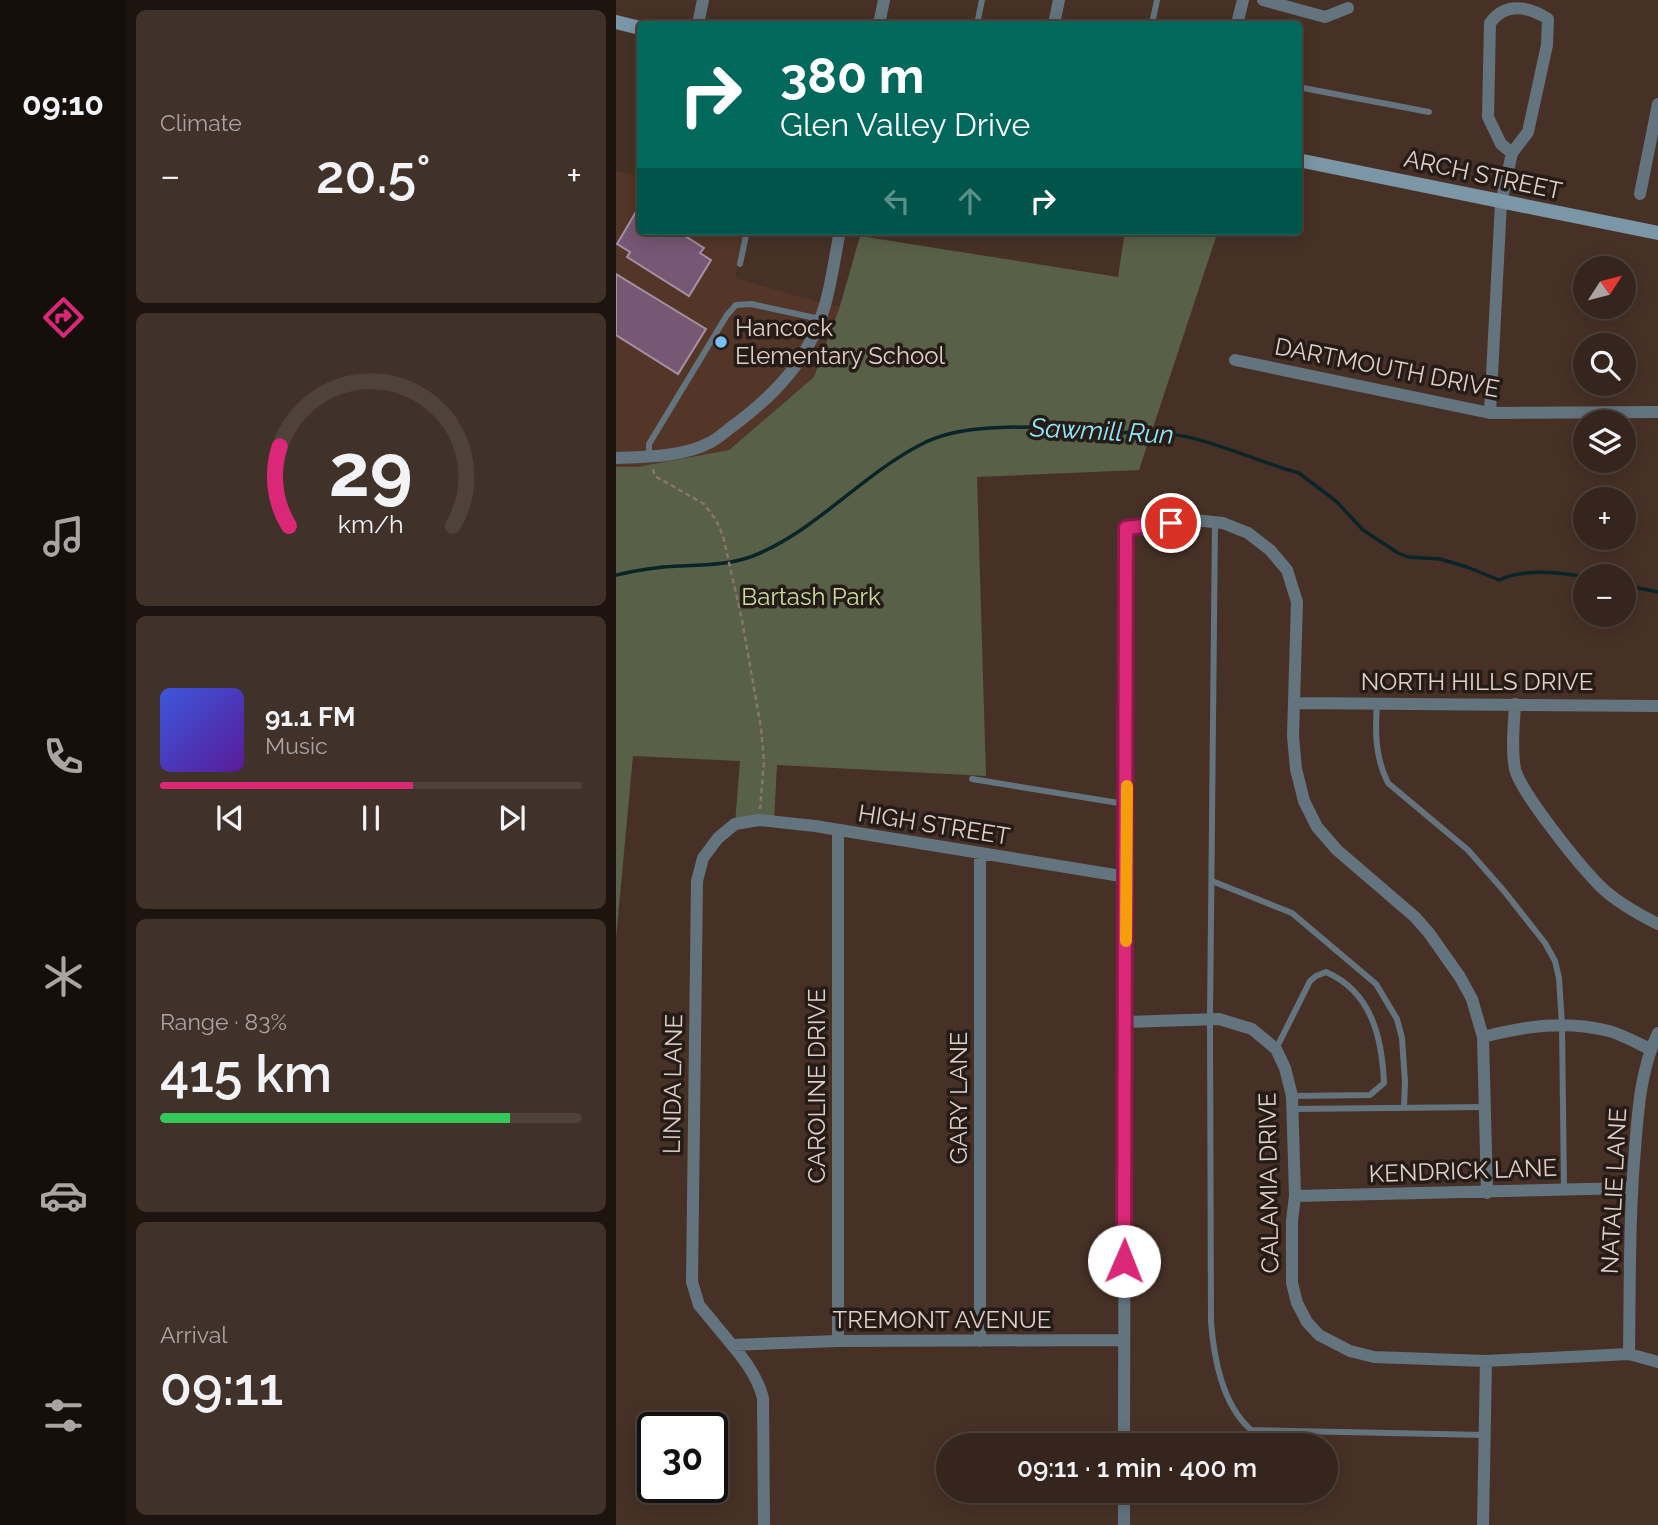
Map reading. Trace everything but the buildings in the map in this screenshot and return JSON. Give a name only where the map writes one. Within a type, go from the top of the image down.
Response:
[{"type":"street","points":[[699,21],[703,0]]},
{"type":"street","points":[[880,21],[884,0]]},
{"type":"street","points":[[1055,21],[1059,0]]},
{"type":"street","points":[[1238,21],[1243,0]]},
{"type":"street","points":[[1263,0],[1325,17],[1348,8]]},
{"type":"street","points":[[1490,413],[1502,203],[1512,153],[1528,132],[1547,45],[1548,19],[1535,10],[1513,7],[1497,13],[1490,23],[1488,117],[1500,145],[1512,153]]},
{"type":"street","points":[[616,22],[637,27]]},
{"type":"street","points":[[1640,194],[1654,148],[1658,104]]},
{"type":"street","name":"ARCH STREET","points":[[1302,161],[1658,233]]},
{"type":"street","points":[[616,458],[649,457],[683,451],[710,442],[747,415],[791,374],[799,363],[825,304],[839,235]]},
{"type":"street","name":"DARTMOUTH DRIVE","points":[[1236,360],[1490,413],[1658,412]]},
{"type":"street","points":[[1124,1433],[1126,528],[1194,520],[1215,523],[1248,533],[1270,550],[1287,570],[1297,602],[1293,736],[1296,769],[1304,801],[1317,827],[1338,850],[1429,933],[1472,999],[1483,1037],[1487,1193]]},
{"type":"street","name":"NORTH HILLS DRIVE","points":[[1295,703],[1658,706]]},
{"type":"street","points":[[1515,704],[1515,770],[1534,804],[1601,887],[1634,912],[1658,924]]},
{"type":"street","name":"HIGH STREET","points":[[735,824],[759,820],[1127,877]]},
{"type":"street","name":"LINDA LANE","points":[[735,824],[718,838],[703,858],[696,881],[692,1282],[699,1305],[760,1385],[763,1398],[764,1525]]},
{"type":"street","name":"CAROLINE DRIVE","points":[[838,831],[838,1340]]},
{"type":"street","name":"GARY LANE","points":[[980,854],[980,1341]]},
{"type":"street","points":[[1126,1022],[1210,1018],[1235,1022],[1252,1029],[1276,1049]]},
{"type":"street","points":[[1483,1037],[1512,1029],[1583,1026],[1612,1032],[1650,1049]]},
{"type":"street","name":"NATALIE LANE","points":[[1629,1354],[1632,1188],[1638,1106],[1650,1049],[1658,1033]]},
{"type":"street","name":"CALAMIA DRIVE","points":[[1276,1049],[1285,1068],[1292,1102],[1295,1196],[1291,1245],[1292,1283],[1297,1303],[1307,1322],[1319,1335],[1350,1351],[1374,1357],[1486,1361],[1629,1354],[1658,1362]]},
{"type":"street","name":"KENDRICK LANE","points":[[1295,1196],[1632,1188]]},
{"type":"street","name":"TREMONT AVENUE","points":[[732,1345],[838,1340],[1123,1340]]},
{"type":"street","points":[[1483,1525],[1486,1361]]},
{"type":"street","points":[[1124,1503],[1124,1525]]},
{"type":"lane","points":[[978,21],[982,0]]},
{"type":"lane","points":[[1153,21],[1157,0]]},
{"type":"lane","points":[[1302,88],[1429,112]]},
{"type":"lane","points":[[740,264],[746,235]]},
{"type":"lane","points":[[649,457],[649,444],[727,315],[736,305],[751,304],[820,318]]},
{"type":"lane","points":[[1215,523],[1210,1018],[1211,1322],[1219,1371],[1238,1419],[1251,1430],[1485,1435]]},
{"type":"lane","points":[[1377,703],[1377,750],[1388,783],[1468,850],[1545,943],[1555,961],[1559,978],[1562,1025],[1564,1189]]},
{"type":"lane","points":[[972,779],[1127,804]]},
{"type":"lane","points":[[1212,881],[1292,913],[1376,984],[1397,1019],[1402,1038],[1404,1108]]},
{"type":"lane","points":[[1276,1049],[1310,981],[1316,975],[1326,972],[1351,989],[1367,1007],[1381,1043],[1384,1083],[1370,1095],[1292,1102]]},
{"type":"lane","points":[[1292,1102],[1404,1108],[1485,1107]]},
{"type":"path","points":[[649,457],[655,476],[704,504],[716,520],[726,550],[743,620],[761,728],[764,762],[759,820]]},
{"type":"shaded area","name":"Hancock Elementary School","points":[[616,171],[637,175],[637,235],[744,235],[735,278],[840,306],[814,377],[729,450],[637,467],[616,467]]},
{"type":"green space","name":"Bartash Park","points":[[1124,235],[1217,235],[1139,470],[977,477],[986,776],[777,765],[774,821],[735,824],[740,761],[633,756],[616,938],[616,467],[637,467],[729,450],[814,377],[840,306],[860,236],[1118,277]]},
{"type":"waterway","name":"Sawmill Run","points":[[616,575],[655,568],[726,563],[753,556],[797,532],[879,471],[935,438],[965,431],[1042,427],[1120,433],[1168,433],[1191,438],[1299,473],[1337,502],[1363,530],[1408,557],[1440,559],[1499,580],[1530,572],[1573,575]]},
{"type":"waterway","name":"Sawmill Run","points":[[1636,587],[1658,592]]},
{"type":"slow traffic","points":[[1126,941],[1127,786]]},
{"type":"place","name":"Hancock Elementary School","points":[[721,342]]},
{"type":"route","points":[[1124,1261],[1126,528],[1171,523]]}]
